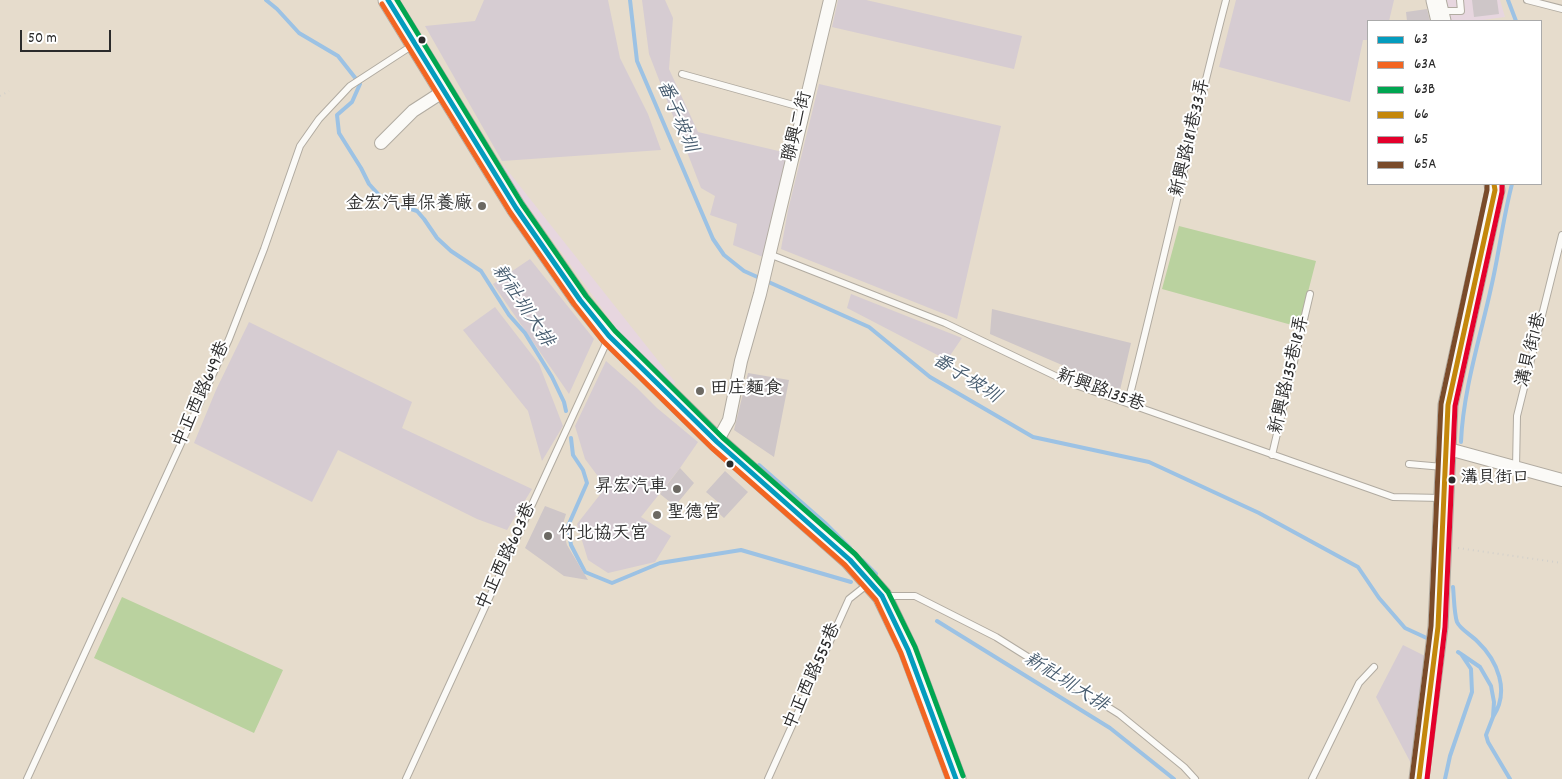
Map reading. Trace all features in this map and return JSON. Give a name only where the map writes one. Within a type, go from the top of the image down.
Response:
[{"type":"main road","points":[[388,0],[516,208],[580,300],[609,336],[717,442],[831,542],[882,596],[908,650],[956,779]]},
{"type":"main road","points":[[1419,779],[1438,627],[1442,498],[1448,405],[1495,190],[1494,185]]},
{"type":"street","name":"聯興二街","points":[[717,442],[729,420],[741,361],[760,294],[830,0]]},
{"type":"street","points":[[381,143],[413,111],[444,92]]},
{"type":"street","points":[[1445,448],[1562,480]]},
{"type":"lane","name":"新興路181巷33弄","points":[[1128,402],[1226,0]]},
{"type":"lane","points":[[1436,7],[1461,11],[1460,0]]},
{"type":"lane","points":[[1527,0],[1562,9]]},
{"type":"lane","name":"中正西路649巷","points":[[27,779],[229,339],[264,249],[300,146],[319,119],[350,86],[415,44]]},
{"type":"lane","points":[[682,74],[804,108]]},
{"type":"lane","name":"溝貝街1巷","points":[[1516,468],[1516,416],[1562,235]]},
{"type":"lane","name":"新興路135巷","points":[[768,254],[945,323],[1070,383],[1392,497],[1442,498]]},
{"type":"lane","name":"新興路135巷18弄","points":[[1272,455],[1310,294]]},
{"type":"lane","name":"中正西路603巷","points":[[406,779],[609,336]]},
{"type":"lane","points":[[1409,464],[1444,467]]},
{"type":"lane","name":"中正西路555巷","points":[[768,779],[849,599],[870,582]]},
{"type":"lane","points":[[882,596],[915,596],[996,637],[1119,714],[1184,767],[1195,779]]},
{"type":"lane","points":[[1312,779],[1359,683],[1374,667]]},
{"type":"path","points":[[0,96],[9,91]]},
{"type":"path","points":[[1441,546],[1562,563]]},
{"type":"shaded area","points":[[484,0],[608,0],[620,58],[648,114],[661,150],[502,161],[425,26],[475,21]]},
{"type":"shaded area","points":[[642,0],[665,0],[673,18],[669,69],[698,132],[787,153],[763,257],[733,245],[737,224],[710,215],[715,196],[701,188],[649,54]]},
{"type":"shaded area","points":[[838,0],[866,0],[1022,36],[1014,69],[832,27]]},
{"type":"shaded area","points":[[1236,0],[1394,0],[1389,20],[1367,20],[1367,40],[1363,40],[1350,102],[1219,67]]},
{"type":"shaded area","points":[[1442,0],[1500,0],[1505,17],[1482,20],[1448,20]]},
{"type":"shaded area","points":[[819,84],[1001,126],[957,319],[781,249],[788,210]]},
{"type":"shaded area","points":[[504,166],[675,382],[673,388],[617,329],[500,168]]},
{"type":"shaded area","points":[[530,259],[594,339],[569,394],[493,284]]},
{"type":"shaded area","points":[[851,294],[962,338],[947,360],[847,308]]},
{"type":"shaded area","points":[[495,307],[539,364],[563,426],[542,461],[528,411],[463,330]]},
{"type":"shaded area","points":[[249,322],[412,402],[402,428],[532,489],[507,530],[477,519],[338,450],[312,502],[194,443],[216,390]]},
{"type":"shaded area","points":[[606,361],[657,408],[698,442],[641,517],[671,536],[655,562],[608,573],[588,560],[577,524],[606,487],[585,459],[575,426]]},
{"type":"shaded area","points":[[1403,645],[1427,657],[1415,771],[1376,697]]},
{"type":"green space","points":[[1179,226],[1316,261],[1299,327],[1162,289]]},
{"type":"green space","points":[[122,597],[283,670],[254,733],[94,658]]},
{"type":"building","points":[[1472,0],[1497,0],[1499,14],[1474,17]]},
{"type":"building","points":[[1427,9],[1430,20],[1407,20],[1406,12]]},
{"type":"building","points":[[992,309],[1131,343],[1120,390],[990,334]]},
{"type":"building","points":[[748,373],[789,380],[774,457],[734,430]]},
{"type":"building","name":"昇宏汽車","points":[[680,468],[694,483],[675,506],[660,494]]},
{"type":"building","points":[[725,471],[748,492],[724,518],[714,509],[719,503],[706,492]]},
{"type":"building","name":"竹北協天宮","points":[[545,506],[566,514],[562,527],[567,545],[588,580],[564,576],[525,548]]},
{"type":"waterway","name":"新社圳大排","points":[[266,0],[299,33],[338,56],[360,84],[352,102],[337,115],[339,133],[369,184],[379,195],[396,204],[417,211],[437,238],[451,251],[481,271],[509,315],[525,333],[552,377],[564,402],[566,411]]},
{"type":"waterway","name":"番子坡圳","points":[[630,0],[637,61],[713,239],[724,255],[744,271],[869,327],[930,377],[1033,437],[1149,462],[1259,513],[1358,567],[1379,598],[1405,628],[1431,640]]},
{"type":"waterway","points":[[1508,0],[1516,20]]},
{"type":"waterway","points":[[1461,442],[1468,384],[1494,275],[1512,185]]},
{"type":"waterway","name":"新社圳大排","points":[[571,438],[573,455],[583,470],[587,483],[568,526],[571,545],[585,572],[612,583],[660,563],[741,550],[851,582]]},
{"type":"waterway","points":[[759,465],[825,523],[850,548]]},
{"type":"waterway","points":[[862,560],[876,574]]},
{"type":"waterway","points":[[1453,587],[1457,622],[1484,649],[1496,667],[1501,687],[1501,697],[1493,717]]},
{"type":"waterway","name":"新社圳大排","points":[[937,621],[1110,728],[1174,779]]},
{"type":"waterway","points":[[1445,779],[1450,756],[1472,692],[1471,669],[1458,652]]},
{"type":"waterway","points":[[1461,654],[1480,667],[1491,686],[1494,702],[1493,717],[1486,735],[1488,742],[1510,779]]},
{"type":"transit line","name":"63","points":[[388,0],[516,208],[580,300],[609,336],[717,442],[850,560],[882,596],[908,650],[956,779]]},
{"type":"transit line","name":"63B","points":[[397,0],[522,204],[586,296],[615,331],[722,437],[855,554],[888,592],[915,647],[963,776]]},
{"type":"transit line","name":"63A","points":[[382,4],[510,212],[574,304],[603,341],[712,448],[845,565],[876,600],[901,653],[948,779]]},
{"type":"transit line","name":"65A","points":[[1412,778],[1431,626],[1441,404],[1487,185]]},
{"type":"transit line","name":"66","points":[[1419,779],[1438,627],[1448,405],[1495,190],[1494,185]]},
{"type":"transit line","name":"65","points":[[1427,779],[1445,627],[1455,406],[1502,185]]},
{"type":"place","name":"金宏汽車保養廠","points":[[482,206]]},
{"type":"place","name":"田庄麵食","points":[[700,391]]},
{"type":"place","name":"溝貝街口","points":[[1452,480]]},
{"type":"place","name":"昇宏汽車","points":[[677,489]]},
{"type":"place","name":"聖德宮","points":[[657,515]]},
{"type":"place","name":"竹北協天宮","points":[[548,536]]}]
